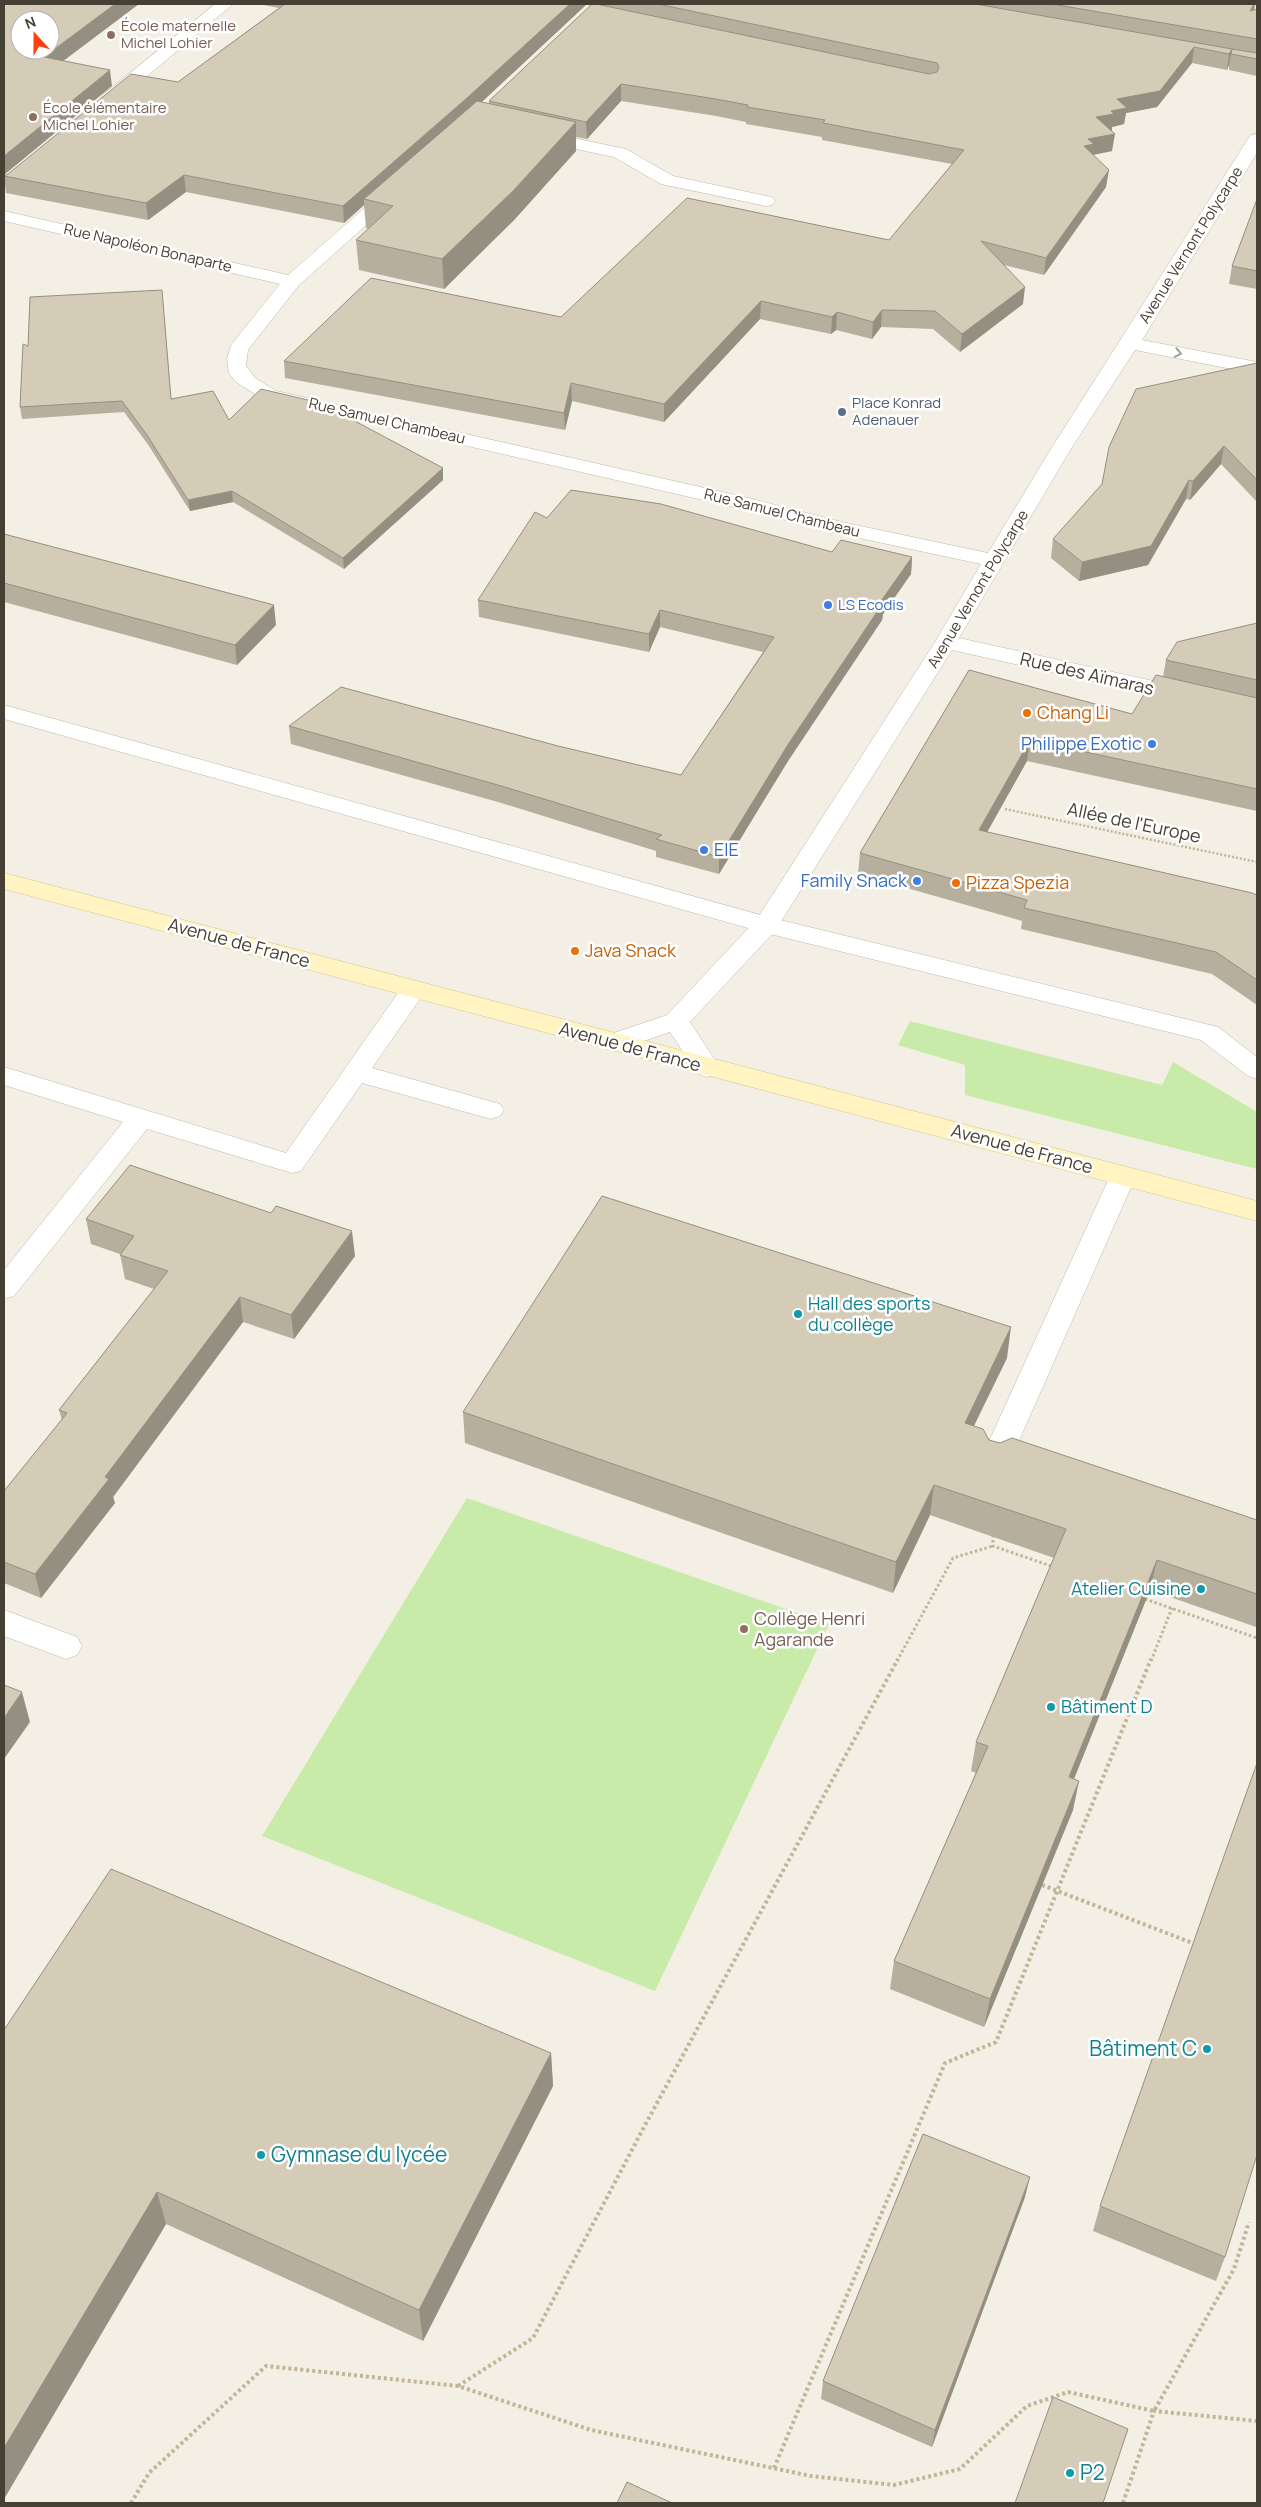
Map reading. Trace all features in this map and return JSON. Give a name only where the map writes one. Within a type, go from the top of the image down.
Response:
[{"type":"main road","name":"Avenue de France","points":[[4,881],[707,1068],[1257,1211]]},
{"type":"street","points":[[96,110],[226,4]]},
{"type":"street","points":[[521,132],[620,153],[667,180],[766,201]]},
{"type":"street","name":"Avenue Vernont Polycarpe","points":[[614,1042],[676,1021],[766,925],[946,642],[1059,452],[1249,165],[1257,139]]},
{"type":"street","name":"Rue Samuel Chambeau","points":[[409,178],[292,280],[238,349],[235,362],[238,373],[249,383],[270,394],[730,500],[845,529],[995,561]]},
{"type":"street","name":"Rue Napoléon Bonaparte","points":[[4,216],[292,280]]},
{"type":"street","points":[[1130,343],[1257,368]]},
{"type":"street","name":"Rue des Aïmaras","points":[[946,642],[1257,712]]},
{"type":"street","points":[[4,712],[766,925],[1208,1034],[1257,1070]]},
{"type":"street","points":[[4,1076],[292,1164],[414,989]]},
{"type":"street","points":[[676,1021],[707,1068]]},
{"type":"street","points":[[356,1073],[491,1110]]},
{"type":"street","points":[[4,1289],[140,1119]]},
{"type":"street","points":[[995,1462],[1123,1176]]},
{"type":"street","points":[[4,1623],[66,1646]]},
{"type":"path","name":"Allée de l'Europe","points":[[1005,809],[1257,862]]},
{"type":"path","points":[[992,1546],[995,1462]]},
{"type":"path","points":[[458,2386],[533,2338],[644,2127],[953,1558],[992,1546],[1056,1568]]},
{"type":"path","points":[[1136,1596],[1257,1638]]},
{"type":"path","points":[[774,2468],[945,2063],[996,2042],[1172,1608]]},
{"type":"path","points":[[1042,1885],[1195,1944]]},
{"type":"path","points":[[1123,2503],[1154,2411],[1234,2269],[1249,2222]]},
{"type":"path","points":[[131,2503],[148,2473],[266,2366],[458,2386],[591,2430],[811,2476],[894,2486],[960,2469],[1027,2406],[1068,2392],[1154,2411],[1257,2421]]},
{"type":"green space","points":[[910,1021],[1162,1085],[1173,1062],[1257,1112],[1257,1169],[965,1095],[965,1065],[898,1045]]},
{"type":"green space","points":[[467,1498],[829,1624],[655,1991],[262,1836]]},
{"type":"building","name":"École élémentaire Michel Lohier","points":[[4,4],[115,4],[60,45],[60,10],[10,10],[10,60],[59,60],[110,70],[4,156]]},
{"type":"building","points":[[285,4],[570,4],[467,98],[343,206],[184,175],[146,203],[4,176],[131,74],[178,82]]},
{"type":"building","points":[[592,4],[929,74],[937,72],[939,67],[937,63],[658,4],[975,4],[1232,49],[1229,54],[1194,47],[1160,91],[1117,99],[1127,108],[1111,111],[1114,114],[1096,117],[1115,134],[1088,139],[1094,144],[1084,146],[1109,170],[1046,258],[981,241],[1025,287],[962,334],[935,311],[882,310],[873,322],[837,312],[832,317],[761,301],[664,404],[571,383],[564,413],[284,361],[371,278],[561,317],[687,198],[889,240],[964,150],[823,123],[825,120],[747,107],[748,105],[621,84],[586,122],[489,101]]},
{"type":"building","points":[[1052,4],[1254,4],[1250,11],[1257,9],[1257,39]]},
{"type":"building","points":[[1232,49],[1257,53],[1257,59],[1231,54]]},
{"type":"building","points":[[477,101],[576,122],[514,190],[442,259],[356,240],[393,206],[364,199]]},
{"type":"building","points":[[1257,199],[1257,271],[1232,266]]},
{"type":"building","points":[[162,290],[171,399],[213,391],[229,420],[261,389],[321,403],[443,468],[343,558],[232,491],[188,500],[147,435],[122,401],[20,407],[23,344],[28,346],[30,297]]},
{"type":"building","points":[[1257,363],[1257,480],[1224,446],[1193,481],[1189,480],[1151,546],[1082,562],[1053,539],[1102,484],[1109,447],[1136,389]]},
{"type":"building","points":[[571,490],[661,504],[832,552],[841,540],[912,557],[879,604],[883,603],[789,743],[719,857],[656,839],[662,835],[498,785],[289,726],[341,687],[558,746],[681,775],[774,637],[660,610],[649,634],[478,600],[535,512],[547,518]]},
{"type":"building","points":[[4,534],[274,605],[235,645],[4,583]]},
{"type":"building","points":[[1257,623],[1257,680],[1166,660],[1177,642]]},
{"type":"building","points":[[969,670],[1132,714],[1156,675],[1257,698],[1257,789],[1030,740],[979,830],[1257,895],[1257,980],[1216,952],[1024,908],[1027,900],[860,853]]},
{"type":"building","points":[[130,1165],[271,1213],[276,1206],[352,1231],[291,1315],[240,1297],[105,1477],[109,1479],[35,1574],[4,1562],[4,1491],[67,1413],[59,1410],[168,1271],[120,1255],[134,1236],[86,1219]]},
{"type":"building","points":[[602,1196],[1011,1327],[965,1423],[983,1429],[989,1440],[1000,1443],[1012,1438],[1257,1520],[1257,1594],[1157,1560],[1069,1777],[1079,1781],[990,1999],[894,1961],[988,1746],[976,1742],[1066,1529],[934,1485],[896,1562],[463,1412]]},
{"type":"building","points":[[4,1685],[22,1692],[4,1718]]},
{"type":"building","name":"Bâtiment C","points":[[1257,1763],[1257,2155],[1225,2257],[1100,2206]]},
{"type":"building","name":"Gymnase du lycée","points":[[111,1869],[551,2053],[419,2310],[157,2192],[4,2448],[4,2030]]},
{"type":"building","points":[[923,2134],[1030,2177],[935,2430],[823,2381]]},
{"type":"building","name":"P2","points":[[1053,2397],[1128,2429],[1103,2503],[1015,2503]]},
{"type":"building","points":[[627,2482],[672,2503],[617,2503]]},
{"type":"place","name":"École maternelle Michel Lohier","points":[[111,35]]},
{"type":"place","name":"École élémentaire Michel Lohier","points":[[33,117]]},
{"type":"place","name":"Place Konrad Adenauer","points":[[842,412]]},
{"type":"place","name":"LS Ecodis","points":[[828,605]]},
{"type":"place","name":"Chang Li","points":[[1027,713]]},
{"type":"place","name":"Philippe Exotic","points":[[1152,744]]},
{"type":"place","name":"EIE","points":[[704,850]]},
{"type":"place","name":"Family Snack","points":[[917,881]]},
{"type":"place","name":"Pizza Spezia","points":[[956,883]]},
{"type":"place","name":"Java Snack","points":[[575,951]]},
{"type":"place","name":"Hall des sports du collège","points":[[798,1314]]},
{"type":"place","name":"Atelier Cuisine","points":[[1201,1589]]},
{"type":"place","name":"Collège Henri Agarande","points":[[744,1629]]},
{"type":"place","name":"Bâtiment D","points":[[1051,1707]]},
{"type":"place","name":"Bâtiment C","points":[[1207,2049]]},
{"type":"place","name":"Gymnase du lycée","points":[[261,2155]]},
{"type":"place","name":"P2","points":[[1070,2473]]}]
